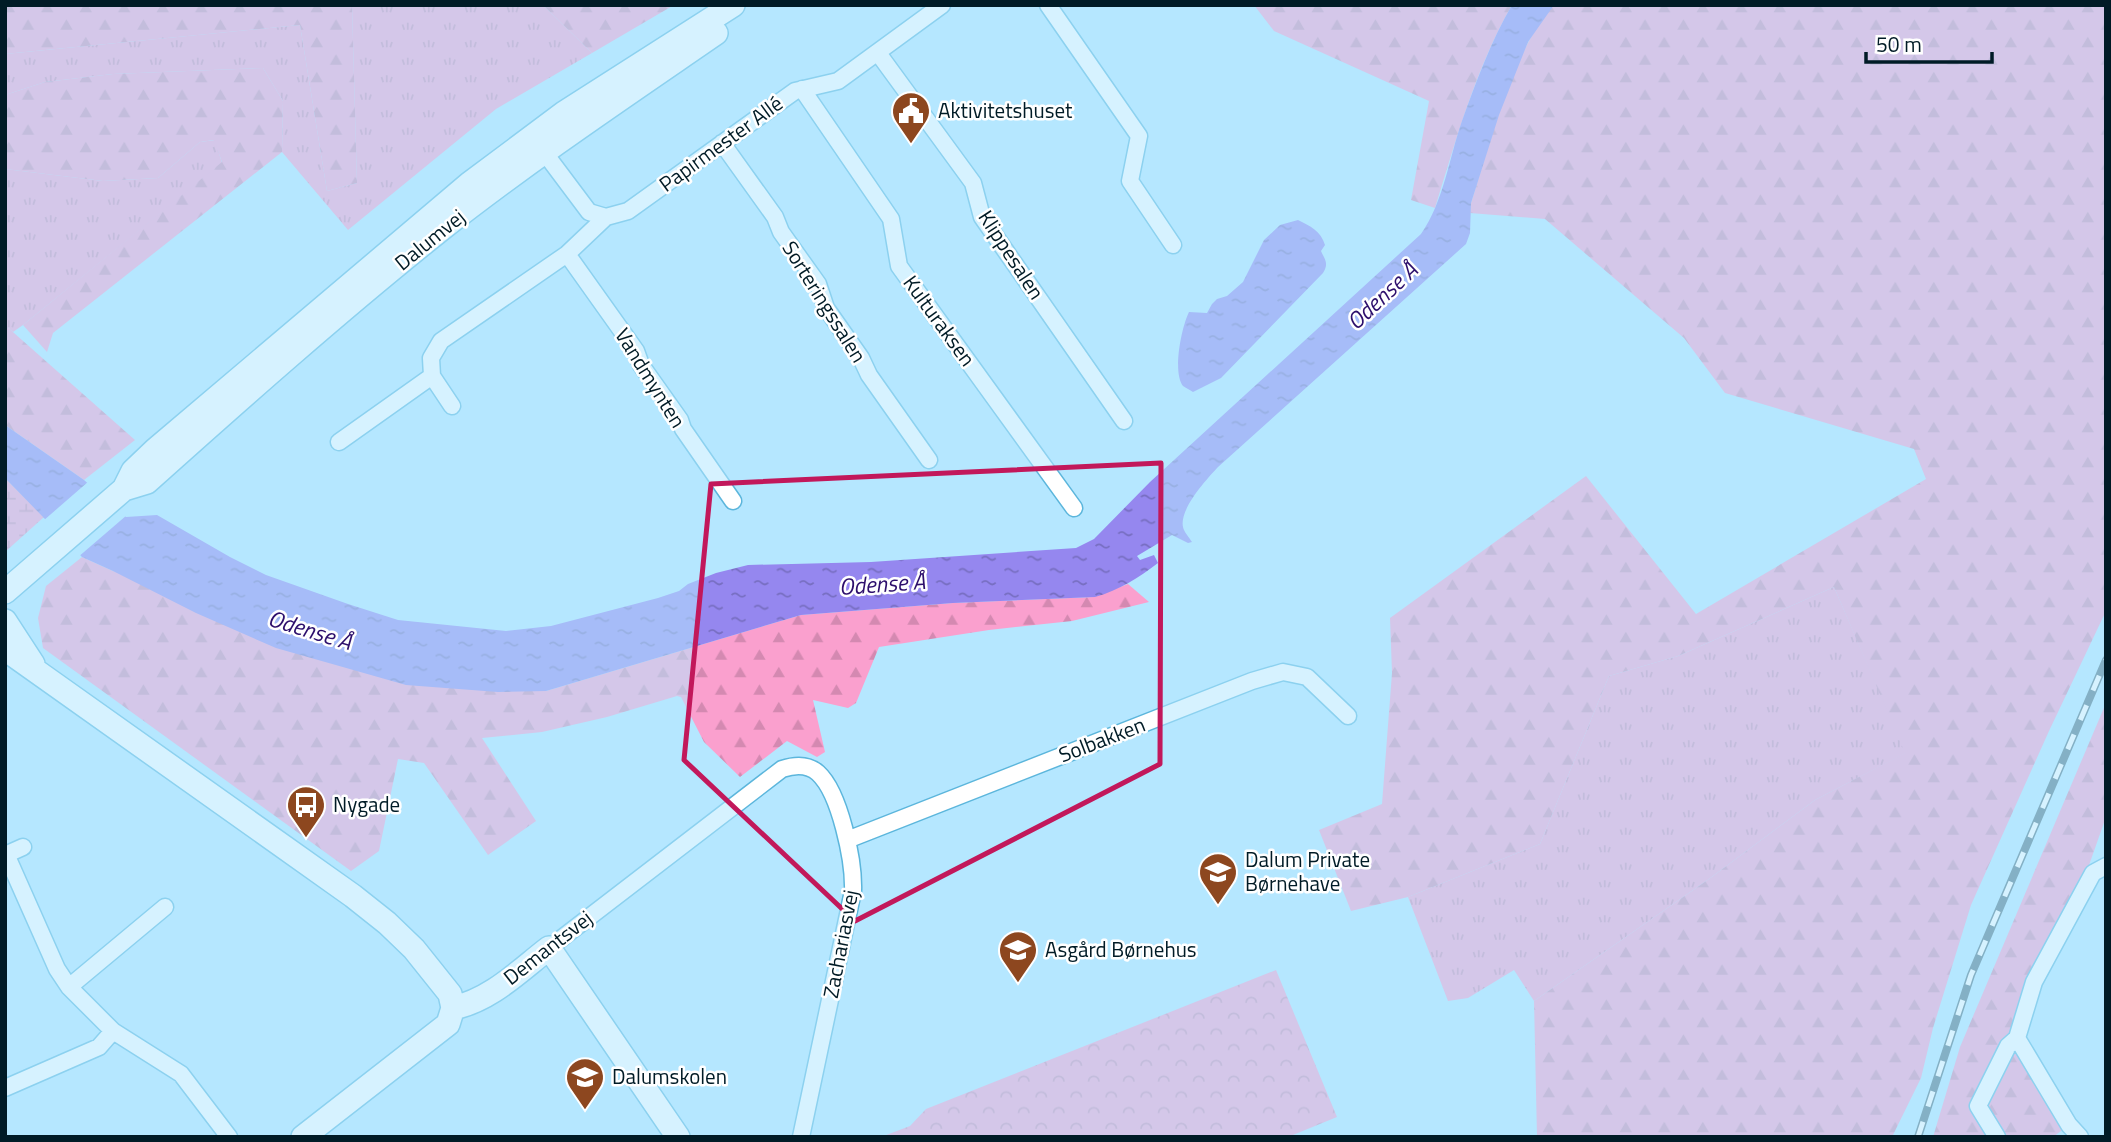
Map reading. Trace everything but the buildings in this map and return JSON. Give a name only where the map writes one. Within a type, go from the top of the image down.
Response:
[{"type":"street","name":"Dalumvej","points":[[5,592],[124,489],[147,482],[538,144],[733,5]]},
{"type":"street","name":"Dalumvej","points":[[538,144],[738,18],[748,5]]},
{"type":"street","name":"Papirmester Allé","points":[[432,376],[431,358],[441,341],[567,254],[606,217],[628,211],[795,91],[838,81],[942,5]]},
{"type":"street","points":[[1048,5],[1139,135],[1130,181],[1173,245]]},
{"type":"street","name":"Klippesalen","points":[[878,53],[973,183],[982,217],[1124,421]]},
{"type":"street","name":"Kulturaksen","points":[[803,89],[891,219],[899,266],[1074,508]]},
{"type":"street","name":"Sorteringssalen","points":[[722,142],[818,284],[826,307],[862,358],[869,375],[929,460]]},
{"type":"street","points":[[538,144],[589,212],[606,217]]},
{"type":"street","name":"Vandmynten","points":[[567,254],[636,351],[641,365],[733,501]]},
{"type":"street","points":[[339,442],[432,376],[452,406]]},
{"type":"street","points":[[5,621],[37,669]]},
{"type":"street","points":[[5,649],[37,669],[353,896],[414,949],[450,994],[453,1008],[448,1024],[303,1137]]},
{"type":"street","name":"Solbakken","points":[[846,841],[1239,686],[1283,672],[1307,677],[1348,716]]},
{"type":"street","name":"Demantsvej","points":[[453,1008],[484,998],[782,769],[801,766]]},
{"type":"street","name":"Zachariasvej","points":[[801,766],[818,773],[833,794],[852,863],[853,891],[802,1137]]},
{"type":"street","points":[[23,847],[5,855],[57,969],[69,987],[113,1031],[181,1074],[229,1137]]},
{"type":"street","points":[[1997,1137],[1978,1106],[2008,1046],[2017,1038],[2034,982],[2093,873],[2106,866]]},
{"type":"street","points":[[69,987],[165,907]]},
{"type":"street","points":[[549,948],[678,1137]]},
{"type":"street","points":[[5,1088],[99,1047],[113,1031]]},
{"type":"street","points":[[2017,1038],[2069,1125],[2080,1137]]},
{"type":"highlighted area","points":[[1161,463],[1160,764],[855,921],[684,760],[711,484]]},
{"type":"green space","points":[[5,5],[352,5],[357,183],[327,191],[300,25],[5,54]]},
{"type":"green space","points":[[352,5],[543,5],[592,53],[496,109],[348,230],[282,152],[283,101],[263,68],[113,74],[45,82],[5,95],[5,54],[300,25],[327,191],[357,183]]},
{"type":"green space","points":[[543,5],[674,5],[592,53]]},
{"type":"green space","points":[[1254,5],[1512,5],[1477,79],[1435,208],[1411,200],[1429,101],[1274,31]]},
{"type":"green space","points":[[1554,5],[2106,5],[2106,611],[1971,905],[1933,1028],[1921,1078],[1892,1137],[1537,1137],[1534,1001],[1709,879],[1815,800],[1905,753],[1834,587],[1678,656],[1609,676],[1540,844],[1408,897],[1351,911],[1319,830],[1382,804],[1392,673],[1390,618],[1586,476],[1696,614],[1926,479],[1914,449],[1725,393],[1684,338],[1545,219],[1470,213],[1504,98],[1527,45]]},
{"type":"green space","points":[[263,68],[283,101],[282,152],[53,333],[47,352],[23,325],[222,162],[214,140],[200,142],[158,178],[103,181],[5,169],[5,95],[45,82],[113,74]]},
{"type":"green space","points":[[215,140],[222,163],[23,325],[13,332],[5,325],[5,169],[103,181],[158,178],[200,142]]},
{"type":"green space","points":[[5,325],[135,440],[84,480],[5,425]]},
{"type":"green space","points":[[5,478],[44,517],[5,552]]},
{"type":"green space","points":[[82,557],[113,571],[546,691],[801,615],[953,603],[1094,597],[1128,584],[1149,602],[1072,621],[989,630],[879,647],[856,703],[848,708],[813,700],[825,752],[817,757],[787,741],[740,777],[704,742],[681,697],[677,696],[607,717],[542,732],[482,738],[536,821],[488,855],[424,763],[398,759],[379,851],[351,871],[43,648],[38,618],[46,586]]},
{"type":"green space","points":[[1834,587],[1906,753],[1815,800],[1709,879],[1534,1001],[1514,970],[1468,998],[1448,1001],[1408,897],[1540,844],[1609,676],[1678,656]]},
{"type":"green space","points":[[2106,703],[2106,817],[2088,868],[2011,1036],[2065,1128],[2053,1137],[1933,1137],[1960,1047]]},
{"type":"green space","points":[[1276,970],[1337,1117],[1288,1137],[881,1137],[910,1126],[926,1109]]},
{"type":"water","name":"Odense Å","points":[[1512,5],[1554,5],[1528,42],[1499,115],[1471,203],[1470,233],[1466,244],[1218,467],[1185,512],[1183,527],[1192,542],[1188,543],[1172,535],[1137,556],[1140,560],[1154,555],[1158,563],[1128,583],[1095,597],[953,603],[801,615],[546,691],[498,692],[406,685],[276,648],[196,613],[82,557],[5,478],[5,425],[84,480],[126,517],[157,515],[266,575],[398,620],[506,631],[551,626],[658,598],[716,573],[748,565],[871,562],[1076,548],[1094,539],[1150,482],[1421,234],[1441,194],[1478,77]]},
{"type":"water","points":[[1298,220],[1314,230],[1323,240],[1325,245],[1321,251],[1326,264],[1323,273],[1221,378],[1193,392],[1183,386],[1178,360],[1189,312],[1207,313],[1217,299],[1227,296],[1243,282],[1264,240],[1280,225]]},
{"type":"pier","points":[[89,481],[127,515],[77,558],[43,521]]},
{"type":"railway","points":[[1918,1137],[1971,975],[2106,660]]},
{"type":"place","name":"Aktivitetshuset","points":[[911,145]]},
{"type":"place","name":"Nygade","points":[[306,839]]},
{"type":"place","name":"Dalum Private Børnehave","points":[[1218,906]]},
{"type":"place","name":"Asgård Børnehus","points":[[1018,984]]},
{"type":"place","name":"Dalumskolen","points":[[585,1111]]}]
